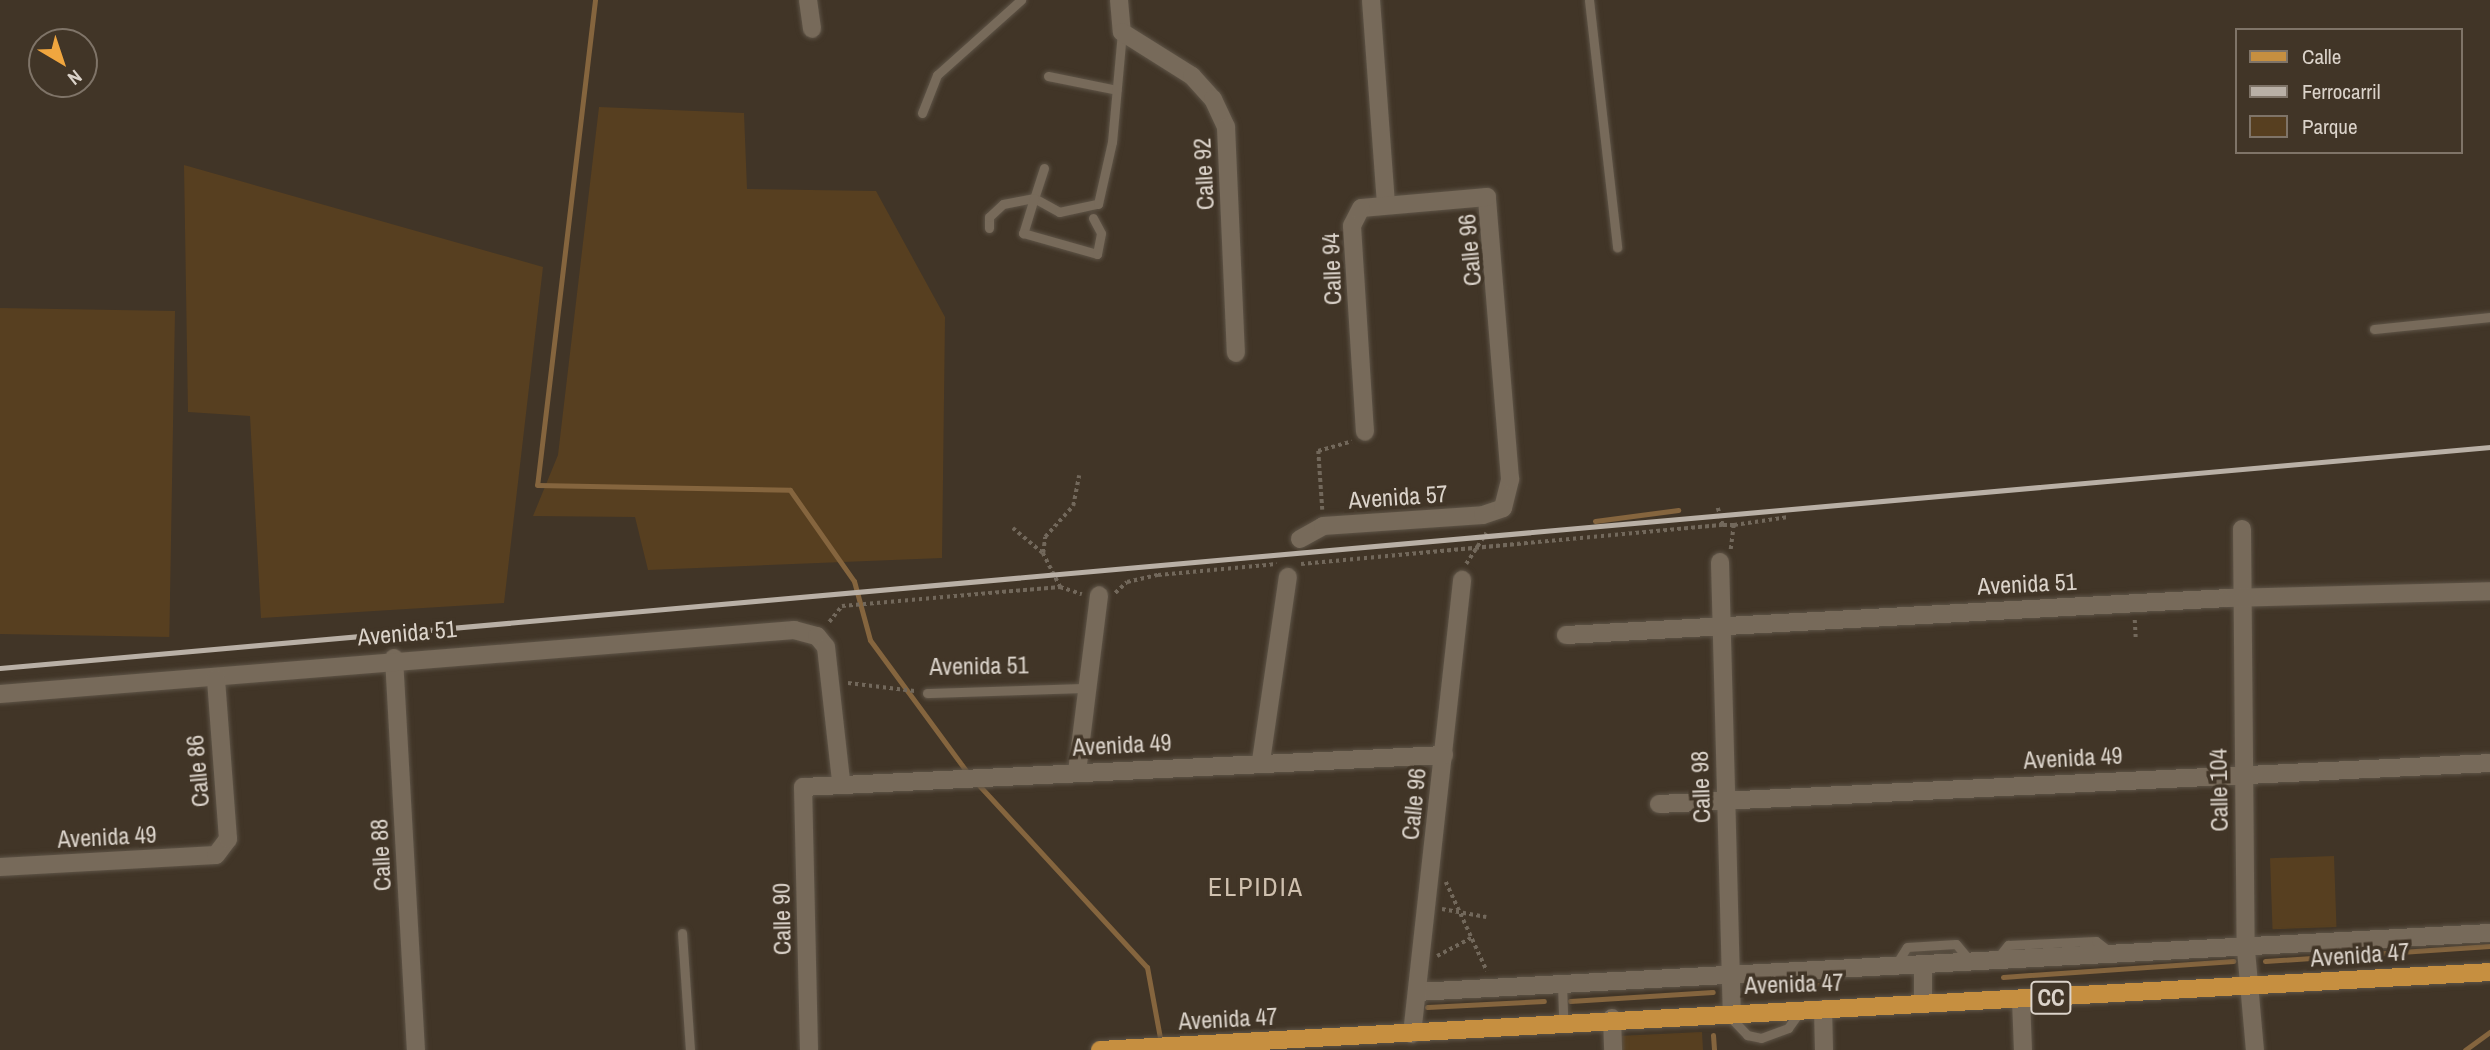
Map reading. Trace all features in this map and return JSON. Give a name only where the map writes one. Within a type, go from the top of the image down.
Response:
[{"type":"main road","name":"Avenida 47","points":[[1100,1050],[1222,1047],[1612,1017],[2021,999],[2490,972]]},
{"type":"street","points":[[808,0],[812,29]]},
{"type":"street","points":[[1119,0],[1122,32]]},
{"type":"street","points":[[1371,0],[1385,204]]},
{"type":"street","name":"Calle 92","points":[[1122,32],[1192,76],[1226,127],[1236,353]]},
{"type":"street","name":"Calle 96","points":[[1385,204],[1487,197],[1493,205],[1510,479],[1503,508]]},
{"type":"street","name":"Calle 94","points":[[1365,432],[1352,226],[1361,208],[1385,204]]},
{"type":"street","name":"Avenida 57","points":[[1300,539],[1323,527],[1483,515],[1503,508]]},
{"type":"street","name":"Calle 104","points":[[2242,529],[2232,594],[2243,772],[2246,950],[2255,1050]]},
{"type":"street","name":"Calle 98","points":[[1720,568],[1731,976],[1728,1011]]},
{"type":"street","points":[[1261,761],[1288,577]]},
{"type":"street","name":"Calle 96","points":[[1412,1034],[1462,580]]},
{"type":"street","name":"Avenida 51","points":[[1566,635],[2232,594],[2490,590]]},
{"type":"street","points":[[1077,772],[1098,601]]},
{"type":"street","name":"Avenida 51","points":[[0,694],[216,678],[394,658],[794,630],[817,636]]},
{"type":"street","points":[[817,636],[832,678],[841,781]]},
{"type":"street","name":"Calle 88","points":[[394,658],[416,1050]]},
{"type":"street","name":"Calle 86","points":[[216,678],[229,839],[216,855]]},
{"type":"street","name":"Avenida 49","points":[[803,787],[841,781],[1444,755]]},
{"type":"street","name":"Avenida 49","points":[[1659,804],[2243,772],[2490,763]]},
{"type":"street","name":"Calle 90","points":[[803,787],[809,1050]]},
{"type":"street","name":"Avenida 49","points":[[0,867],[216,855]]},
{"type":"street","name":"Avenida 47","points":[[1417,992],[2246,950],[2490,933]]},
{"type":"street","points":[[1923,966],[1923,1003]]},
{"type":"street","points":[[2021,999],[2023,1050]]},
{"type":"street","points":[[1823,1009],[1824,1050]]},
{"type":"street","points":[[1612,1017],[1613,1050]]},
{"type":"lane","points":[[922,113],[937,75],[1021,0]]},
{"type":"lane","points":[[1589,0],[1617,247]]},
{"type":"lane","points":[[989,229],[989,217],[1003,204],[1034,198],[1059,212],[1098,204],[1117,90],[1122,32]]},
{"type":"lane","points":[[1048,76],[1117,90]]},
{"type":"lane","points":[[1044,169],[1023,233],[1052,246],[1097,254],[1101,233],[1094,218]]},
{"type":"lane","points":[[2374,329],[2490,317]]},
{"type":"lane","name":"Avenida 51","points":[[927,692],[1087,688]]},
{"type":"lane","points":[[682,933],[690,1050]]},
{"type":"lane","points":[[1895,967],[1907,947],[1956,944],[1971,964]]},
{"type":"lane","points":[[1562,985],[1563,1020]]},
{"type":"lane","points":[[1728,1011],[1747,1035],[1761,1038],[1788,1028],[1801,1009]]},
{"type":"path","points":[[1323,527],[1318,451],[1365,432]]},
{"type":"path","points":[[1043,553],[1045,537],[1073,506],[1079,476]]},
{"type":"path","points":[[1462,580],[1468,553],[1503,508]]},
{"type":"path","points":[[1718,509],[1723,525]]},
{"type":"path","points":[[817,636],[842,606],[1060,587],[1079,589],[1098,601],[1128,582],[1158,575],[1468,553],[1528,540],[1734,525],[1788,517]]},
{"type":"path","points":[[1720,568],[1731,558],[1734,525]]},
{"type":"path","points":[[1013,528],[1043,553],[1060,587]]},
{"type":"path","name":"Avenida 51","points":[[832,678],[863,688],[927,692]]},
{"type":"path","points":[[1430,876],[1444,877],[1496,988]]},
{"type":"path","points":[[1462,915],[1486,917]]},
{"type":"path","points":[[1419,970],[1472,937]]},
{"type":"green space","points":[[599,107],[744,113],[747,189],[876,191],[945,317],[942,558],[648,570],[635,517],[533,516],[558,455]]},
{"type":"green space","points":[[184,165],[543,267],[504,603],[261,618],[250,416],[188,412]]},
{"type":"green space","points":[[0,308],[175,311],[169,637],[0,634]]},
{"type":"green space","points":[[2334,856],[2336,927],[2273,929],[2270,858]]},
{"type":"green space","points":[[1702,1032],[1703,1050],[1619,1050],[1618,1036]]},
{"type":"waterway","points":[[595,0],[537,485],[790,490],[854,581],[870,640],[969,775]]},
{"type":"waterway","points":[[1595,521],[1678,510]]},
{"type":"waterway","points":[[976,782],[1147,967],[1161,1043]]},
{"type":"waterway","points":[[2265,961],[2490,946]]},
{"type":"waterway","points":[[2003,977],[2233,961]]},
{"type":"waterway","points":[[1747,988],[1820,985]]},
{"type":"waterway","points":[[1570,1001],[1713,992]]},
{"type":"waterway","points":[[1427,1007],[1544,1001]]},
{"type":"waterway","points":[[2465,1050],[2490,1032]]},
{"type":"waterway","points":[[1713,1035],[1714,1050]]},
{"type":"railway","points":[[0,668],[2490,447]]},
{"type":"district","name":"ELPIDIA","points":[[1256,887]]}]
